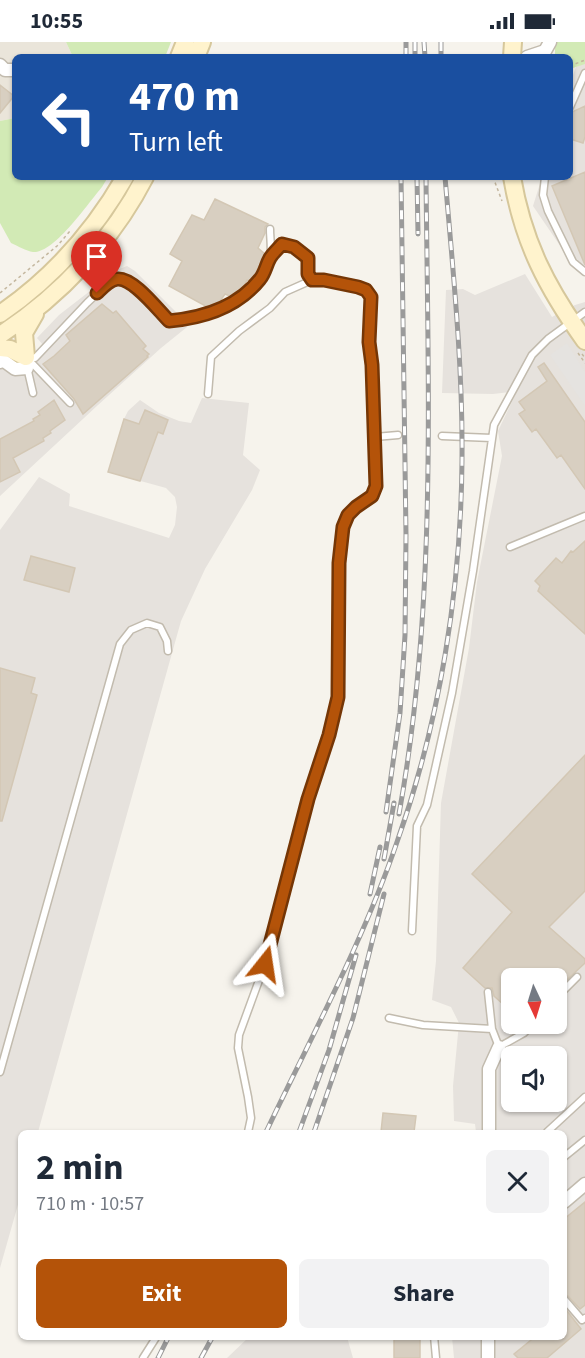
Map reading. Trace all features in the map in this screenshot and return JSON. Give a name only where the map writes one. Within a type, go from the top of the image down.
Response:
[{"type":"street","points":[[536,54],[545,51],[550,42]]},
{"type":"street","points":[[0,314],[41,282],[62,261],[101,214],[123,180]]},
{"type":"street","points":[[0,335],[42,303],[84,264],[119,219],[144,180]]},
{"type":"street","points":[[513,180],[520,218],[531,249],[548,284],[578,317],[581,345]]},
{"type":"street","points":[[26,363],[24,333],[42,303]]},
{"type":"street","points":[[0,348],[10,349],[26,363]]},
{"type":"street","points":[[0,362],[4,361],[15,369],[26,363]]},
{"type":"street","points":[[489,1130],[489,1069],[499,1047]]},
{"type":"street","points":[[567,1199],[585,1184]]},
{"type":"street","points":[[488,1340],[488,1358]]},
{"type":"lane","points":[[573,100],[585,73]]},
{"type":"lane","points":[[545,180],[543,195],[548,211],[573,262],[585,272]]},
{"type":"lane","points":[[270,229],[270,258]]},
{"type":"lane","points":[[26,363],[35,358],[108,283],[117,279],[128,280],[169,321],[216,312],[250,290],[261,278],[270,258],[282,244],[294,247],[308,258],[308,274],[312,280]]},
{"type":"lane","points":[[208,394],[211,357],[239,331],[270,308],[285,292],[312,280],[324,280],[358,287],[366,290],[371,297],[369,342],[375,437],[375,491],[348,515],[340,539],[338,697],[329,735],[308,799],[265,964],[239,1035],[238,1048],[248,1097],[250,1118],[248,1130]]},
{"type":"lane","points":[[412,931],[417,826],[427,805],[435,775],[454,682],[494,425],[532,355],[548,339],[578,317]]},
{"type":"lane","points":[[26,363],[33,393]]},
{"type":"lane","points":[[26,363],[70,403]]},
{"type":"lane","points":[[375,437],[398,435]]},
{"type":"lane","points":[[442,435],[492,438]]},
{"type":"lane","points":[[510,547],[585,516]]},
{"type":"lane","points":[[0,1072],[120,644],[131,630],[147,623],[160,627],[167,641],[168,651]]},
{"type":"lane","points":[[567,987],[577,977]]},
{"type":"lane","points":[[488,992],[492,1029],[499,1047],[522,1034]]},
{"type":"lane","points":[[389,1018],[423,1025],[492,1029]]},
{"type":"lane","points":[[549,1130],[585,1097]]},
{"type":"lane","points":[[567,1155],[585,1140]]},
{"type":"lane","points":[[567,1302],[582,1320],[585,1317]]},
{"type":"lane","points":[[143,1358],[154,1340]]},
{"type":"lane","points":[[434,1340],[436,1358]]},
{"type":"path","points":[[494,180],[496,188]]},
{"type":"path","points":[[0,293],[57,246],[72,229]]},
{"type":"path","points":[[581,345],[585,363]]},
{"type":"shaded area","points":[[0,42],[66,42],[72,54],[12,54],[12,119],[0,121]]},
{"type":"shaded area","points":[[585,63],[585,276],[576,269],[533,206],[541,180],[573,180],[573,75],[576,67]]},
{"type":"shaded area","points":[[127,266],[135,271],[179,315],[192,323],[161,348],[0,496],[0,355],[12,359],[14,363],[34,352],[43,345],[37,338],[59,315],[117,270]]},
{"type":"shaded area","points":[[525,274],[552,317],[585,302],[585,1358],[454,1358],[452,1340],[567,1340],[567,1130],[476,1130],[475,1124],[454,1121],[453,1086],[459,1023],[451,1007],[432,1000],[436,961],[441,803],[469,648],[477,582],[502,456],[498,431],[517,391],[493,394],[442,393],[446,290],[463,289],[475,295]]},
{"type":"shaded area","points":[[567,343],[585,372],[585,406],[550,355]]},
{"type":"shaded area","points":[[202,398],[249,403],[243,455],[260,470],[252,490],[205,569],[181,621],[39,1130],[18,1130],[18,1205],[0,1268],[0,530],[39,477],[70,494],[69,506],[169,538],[175,525],[177,507],[175,497],[166,488],[108,472],[124,419],[128,411],[140,400],[159,413],[191,423]]},
{"type":"shaded area","points":[[246,1340],[348,1340],[353,1358],[227,1358]]},
{"type":"green space","points":[[66,42],[171,42],[166,54],[72,54]]},
{"type":"green space","points":[[555,42],[585,42],[585,64],[573,68],[573,54],[555,54]]},
{"type":"green space","points":[[12,119],[12,180],[106,180],[61,236],[41,250],[33,252],[11,243],[0,223],[0,121]]},
{"type":"building","points":[[0,85],[12,94],[12,98],[0,113]]},
{"type":"building","points":[[585,106],[583,143],[573,140],[573,112]]},
{"type":"building","points":[[585,172],[585,265],[552,186],[566,180],[573,180],[573,177]]},
{"type":"building","points":[[215,199],[268,224],[258,248],[265,254],[253,279],[247,280],[242,289],[232,297],[225,294],[218,304],[209,308],[169,286],[182,261],[170,254],[192,215],[204,220]]},
{"type":"building","points":[[102,304],[113,313],[116,311],[146,346],[143,349],[149,354],[83,414],[74,399],[43,364],[70,341],[66,335]]},
{"type":"building","points":[[544,363],[585,422],[585,489],[561,455],[557,458],[536,429],[532,432],[519,414],[525,410],[519,402],[547,381],[538,367]]},
{"type":"building","points":[[54,400],[65,420],[43,438],[44,441],[13,458],[20,472],[0,482],[0,439],[34,421],[33,419],[40,415],[38,412]]},
{"type":"building","points":[[145,410],[168,420],[163,434],[158,432],[140,481],[108,472],[124,419],[139,424]]},
{"type":"building","points":[[585,541],[585,634],[538,591],[540,586],[535,581],[556,558],[562,563],[571,551],[573,552]]},
{"type":"building","points":[[31,556],[75,568],[69,592],[24,580]]},
{"type":"building","points":[[0,668],[35,678],[31,693],[37,695],[2,821],[0,821]]},
{"type":"building","points":[[585,755],[585,891],[549,927],[585,959],[585,963],[567,980],[567,968],[501,968],[501,1002],[494,996],[492,988],[485,988],[463,968],[512,912],[472,874]]},
{"type":"building","points":[[383,1113],[416,1116],[414,1130],[381,1130]]},
{"type":"building","points":[[585,1202],[585,1305],[580,1309],[567,1296],[567,1217]]},
{"type":"building","points":[[567,1311],[581,1329],[547,1358],[518,1358],[514,1354],[531,1340],[567,1340]]},
{"type":"building","points":[[394,1340],[420,1340],[420,1358],[394,1358]]},
{"type":"railway","points":[[406,42],[406,54]]},
{"type":"railway","points":[[415,42],[415,54]]},
{"type":"railway","points":[[424,42],[425,54]]},
{"type":"railway","points":[[441,42],[441,54]]},
{"type":"railway","points":[[386,812],[400,713],[405,635],[406,535],[401,180]]},
{"type":"railway","points":[[417,180],[418,234]]},
{"type":"railway","points":[[399,814],[420,656],[425,577],[428,497],[426,180]]},
{"type":"railway","points":[[267,1130],[369,916],[412,796],[436,702],[452,606],[461,508],[462,460],[459,354],[445,180]]},
{"type":"railway","points":[[384,859],[394,803]]},
{"type":"railway","points":[[370,894],[380,847]]},
{"type":"railway","points":[[315,1130],[353,1018],[384,894]]},
{"type":"railway","points":[[300,1130],[329,1050],[356,955]]},
{"type":"railway","points":[[158,1358],[167,1340]]},
{"type":"railway","points":[[201,1358],[211,1340]]},
{"type":"route","points":[[97,293],[108,283],[117,279],[128,280],[169,321],[216,312],[250,290],[261,278],[270,258],[282,244],[302,251],[308,258],[308,274],[312,280],[333,281],[358,287],[366,290],[371,297],[369,342],[372,365],[376,486],[372,496],[348,515],[340,539],[338,697],[329,735],[308,799],[265,964]]}]
